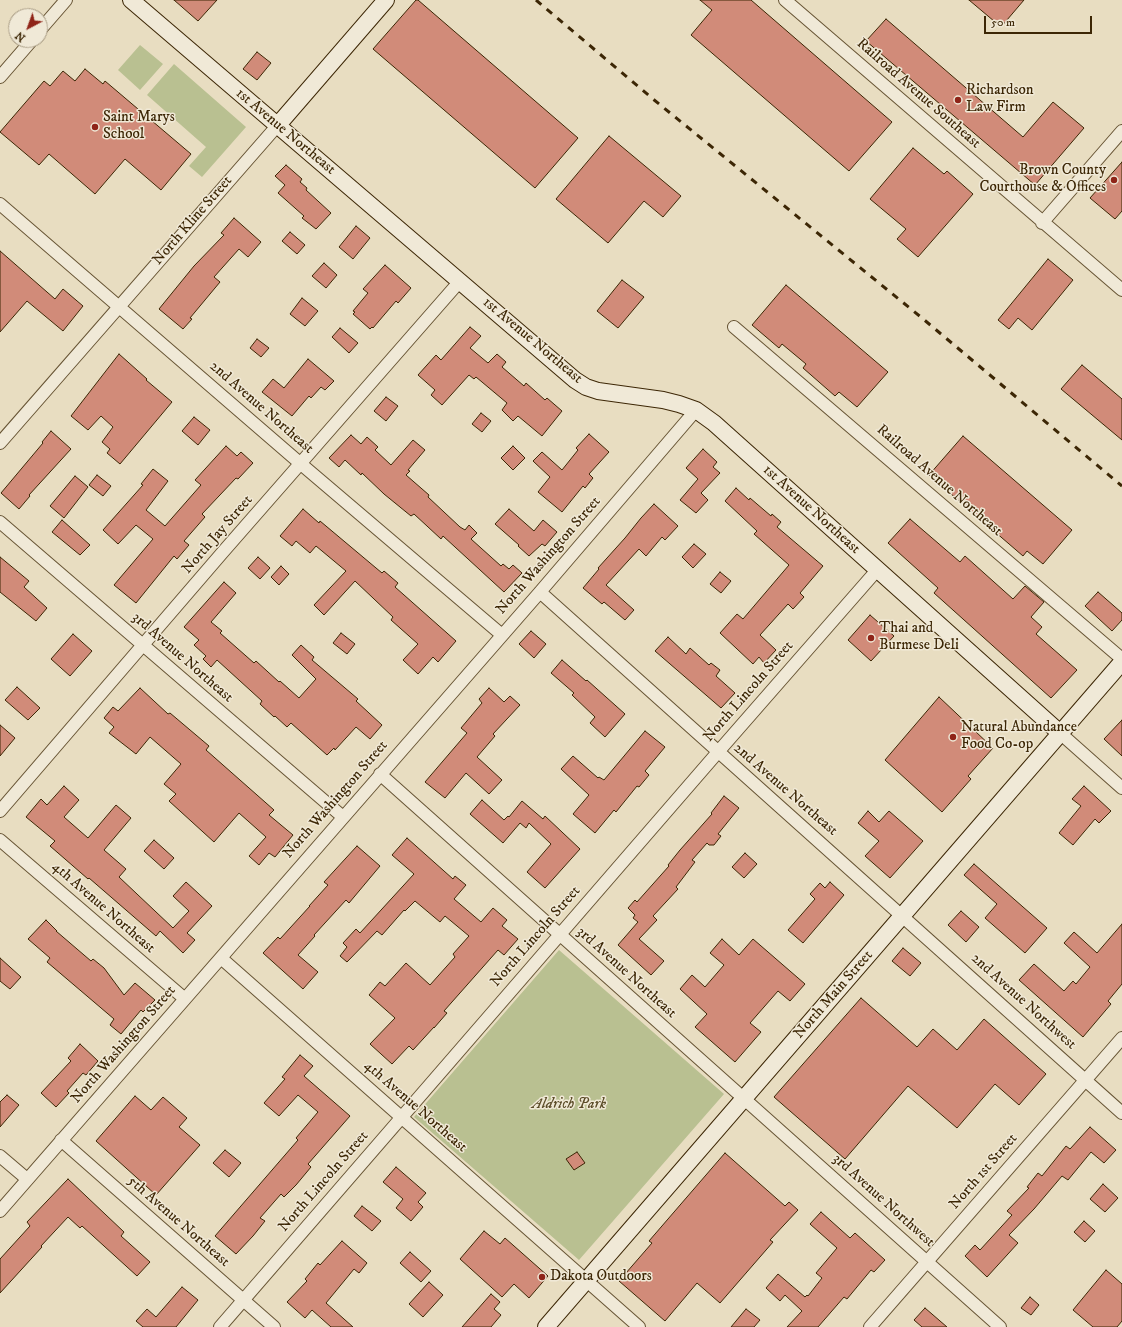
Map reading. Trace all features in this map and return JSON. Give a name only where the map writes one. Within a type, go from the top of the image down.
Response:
[{"type":"street","points":[[48,21],[66,0]]},
{"type":"street","name":"1st Avenue Northeast","points":[[131,0],[575,380],[586,387],[598,391],[664,400],[696,410],[714,423],[1060,732]]},
{"type":"street","name":"North Kline Street","points":[[0,443],[386,0]]},
{"type":"street","name":"Railroad Avenue Southeast","points":[[784,0],[1042,223],[1122,290]]},
{"type":"street","points":[[0,77],[25,48]]},
{"type":"street","points":[[1042,223],[1122,131]]},
{"type":"street","name":"2nd Avenue Northeast","points":[[0,204],[502,635]]},
{"type":"street","name":"North Jay Street","points":[[0,811],[460,281]]},
{"type":"street","name":"Railroad Avenue Northeast","points":[[734,327],[1122,661]]},
{"type":"street","name":"North Washington Street","points":[[0,1211],[540,592],[696,410]]},
{"type":"street","name":"3rd Avenue Northeast","points":[[0,522],[343,817]]},
{"type":"street","name":"North Lincoln Street","points":[[220,1327],[878,569]]},
{"type":"street","name":"2nd Avenue Northeast","points":[[540,592],[902,915]]},
{"type":"street","name":"North Main Street","points":[[546,1327],[1122,661]]},
{"type":"street","points":[[1060,732],[1122,788]]},
{"type":"street","name":"3rd Avenue Northeast","points":[[380,774],[744,1099]]},
{"type":"street","name":"4th Avenue Northeast","points":[[0,840],[185,999]]},
{"type":"street","name":"2nd Avenue Northwest","points":[[902,915],[1122,1113]]},
{"type":"street","name":"4th Avenue Northeast","points":[[221,958],[639,1327]]},
{"type":"street","name":"North 1st Street","points":[[870,1327],[1122,1038]]},
{"type":"street","name":"3rd Avenue Northwest","points":[[744,1099],[1000,1327]]},
{"type":"street","name":"5th Avenue Northeast","points":[[61,1140],[274,1327]]},
{"type":"street","points":[[0,1156],[27,1179]]},
{"type":"green space","points":[[140,45],[163,64],[140,90],[118,70]]},
{"type":"green space","points":[[174,64],[246,127],[202,177],[189,166],[206,147],[147,95]]},
{"type":"green space","name":"Aldrich Park","points":[[559,950],[724,1094],[579,1260],[414,1117]]},
{"type":"building","points":[[174,0],[217,0],[198,21]]},
{"type":"building","points":[[416,0],[418,0],[578,138],[535,188],[373,49]]},
{"type":"building","points":[[700,0],[751,0],[892,122],[849,171],[691,35],[712,10]]},
{"type":"building","points":[[969,0],[1024,0],[1001,27]]},
{"type":"building","name":"Richardson Law Firm","points":[[886,19],[1023,137],[1053,102],[1084,128],[1035,185],[866,41]]},
{"type":"building","points":[[257,52],[271,63],[257,80],[243,69]]},
{"type":"building","points":[[85,69],[103,84],[105,81],[191,154],[161,190],[125,159],[95,194],[49,154],[39,165],[0,132],[44,81],[50,86],[63,71],[75,81]]},
{"type":"building","points":[[609,136],[681,196],[663,217],[644,201],[608,243],[556,199]]},
{"type":"building","points":[[913,148],[944,174],[947,171],[973,194],[918,257],[897,239],[906,229],[870,199]]},
{"type":"building","name":"Brown County Courthouse & Offices","points":[[1122,162],[1122,211],[1115,219],[1090,198]]},
{"type":"building","points":[[286,165],[302,179],[300,182],[307,188],[306,190],[331,213],[316,229],[302,218],[304,216],[278,193],[285,185],[275,176]]},
{"type":"building","points":[[234,218],[261,242],[248,257],[239,249],[214,277],[220,282],[190,318],[192,319],[183,329],[159,309],[194,266],[224,235],[221,233]]},
{"type":"building","points":[[356,226],[370,238],[353,259],[339,247]]},
{"type":"building","points":[[290,232],[305,245],[297,254],[282,241]]},
{"type":"building","points":[[0,251],[55,299],[63,289],[83,306],[63,331],[27,301],[0,332]]},
{"type":"building","points":[[1048,259],[1073,280],[1032,330],[1018,318],[1009,329],[998,320]]},
{"type":"building","points":[[324,263],[337,275],[326,288],[312,276]]},
{"type":"building","points":[[385,265],[411,288],[398,303],[396,301],[373,328],[372,327],[370,329],[353,314],[355,312],[353,311],[368,293],[363,289]]},
{"type":"building","points":[[622,280],[644,297],[618,328],[597,311]]},
{"type":"building","points":[[786,285],[888,372],[857,407],[839,392],[835,396],[803,368],[806,364],[782,344],[779,348],[752,325]]},
{"type":"building","points":[[302,298],[318,311],[305,326],[290,314]]},
{"type":"building","points":[[470,327],[481,336],[470,348],[488,363],[497,354],[506,362],[502,367],[524,386],[526,383],[545,400],[547,398],[562,411],[542,436],[518,416],[513,421],[502,410],[507,403],[476,377],[474,379],[469,375],[442,405],[431,395],[435,390],[418,375],[436,355],[441,360]]},
{"type":"building","points":[[340,328],[358,343],[349,353],[332,337]]},
{"type":"building","points":[[257,339],[269,348],[261,357],[250,348]]},
{"type":"building","points":[[119,354],[172,402],[120,464],[107,453],[110,449],[102,442],[113,427],[101,416],[88,430],[71,416]]},
{"type":"building","points":[[308,359],[334,381],[325,390],[321,387],[311,398],[309,396],[292,416],[262,392],[273,379],[284,388]]},
{"type":"building","points":[[1082,365],[1122,399],[1122,440],[1061,389]]},
{"type":"building","points":[[386,397],[398,406],[386,421],[374,411]]},
{"type":"building","points":[[481,413],[491,421],[482,432],[472,424]]},
{"type":"building","points":[[194,417],[210,430],[198,445],[182,431]]},
{"type":"building","points":[[51,431],[71,449],[29,495],[30,496],[19,509],[1,493],[43,443],[42,442]]},
{"type":"building","points":[[589,434],[609,452],[589,474],[593,478],[585,488],[583,486],[562,512],[538,492],[550,477],[533,461],[542,452],[562,470],[578,450],[576,448]]},
{"type":"building","points":[[351,435],[361,444],[367,437],[378,447],[375,450],[391,465],[413,440],[425,450],[408,470],[410,471],[406,475],[429,495],[428,497],[460,527],[465,530],[469,525],[477,533],[471,539],[501,566],[503,564],[509,569],[513,565],[522,573],[504,592],[443,536],[441,539],[414,514],[411,516],[345,460],[339,467],[329,458]]},
{"type":"building","points":[[963,436],[1072,530],[1043,564],[1027,551],[1023,556],[929,475]]},
{"type":"building","points":[[226,446],[237,456],[241,452],[253,463],[238,479],[236,478],[202,514],[205,517],[184,541],[189,545],[177,559],[174,556],[136,603],[114,585],[153,539],[136,525],[118,544],[103,530],[143,485],[141,484],[153,469],[168,481],[146,510],[165,526],[201,485],[195,480]]},
{"type":"building","points":[[513,446],[525,458],[513,470],[501,458]]},
{"type":"building","points":[[703,449],[717,462],[713,467],[720,473],[701,493],[708,500],[696,513],[680,500],[698,479],[686,468]]},
{"type":"building","points":[[97,475],[111,486],[103,496],[89,485]]},
{"type":"building","points":[[75,476],[88,487],[64,518],[50,506]]},
{"type":"building","points":[[736,488],[749,500],[750,498],[771,516],[772,514],[781,522],[777,527],[823,566],[800,593],[804,597],[793,609],[788,604],[760,635],[776,650],[764,663],[759,657],[753,664],[720,633],[737,614],[743,619],[789,565],[754,534],[757,531],[725,501]]},
{"type":"building","points":[[654,504],[678,526],[665,540],[662,537],[646,556],[639,549],[606,585],[634,610],[625,620],[604,602],[602,604],[583,588],[599,569],[598,568]]},
{"type":"building","points":[[303,509],[319,523],[320,521],[382,573],[384,571],[398,583],[395,587],[456,641],[438,662],[433,657],[418,674],[403,660],[418,644],[391,620],[393,617],[355,581],[324,615],[314,605],[346,571],[316,546],[310,553],[296,541],[292,546],[280,536]]},
{"type":"building","points":[[509,509],[534,531],[543,520],[557,532],[545,546],[542,544],[529,556],[495,524]]},
{"type":"building","points":[[910,519],[960,562],[965,556],[1013,599],[1025,586],[1044,602],[1031,617],[1042,627],[1036,634],[1077,670],[1051,698],[934,593],[938,588],[888,543]]},
{"type":"building","points":[[62,520],[90,545],[80,555],[52,532]]},
{"type":"building","points":[[694,544],[706,554],[693,568],[682,557]]},
{"type":"building","points":[[0,557],[29,581],[24,587],[47,608],[36,621],[0,592]]},
{"type":"building","points":[[258,557],[270,568],[260,579],[248,568]]},
{"type":"building","points":[[281,566],[289,574],[279,585],[271,577]]},
{"type":"building","points":[[720,572],[731,581],[721,593],[710,584]]},
{"type":"building","points":[[224,582],[236,593],[211,622],[222,631],[220,633],[254,663],[256,661],[299,698],[316,679],[292,655],[301,645],[314,657],[312,660],[358,699],[356,701],[382,725],[370,739],[356,727],[335,750],[334,748],[327,755],[291,723],[287,727],[275,716],[274,717],[260,704],[262,701],[217,660],[211,667],[203,659],[206,656],[194,645],[199,640],[184,627]]},
{"type":"building","points":[[1098,592],[1122,613],[1122,620],[1112,631],[1085,606]]},
{"type":"building","name":"Thai and Burmese Deli","points":[[870,615],[894,636],[871,661],[848,640]]},
{"type":"building","points":[[531,631],[546,644],[534,658],[519,644]]},
{"type":"building","points":[[341,633],[355,644],[347,654],[333,643]]},
{"type":"building","points":[[73,634],[92,651],[70,676],[51,659]]},
{"type":"building","points":[[668,637],[686,654],[690,648],[709,665],[711,663],[720,670],[716,676],[735,693],[721,708],[655,651]]},
{"type":"building","points":[[562,660],[625,714],[605,737],[590,723],[595,717],[572,695],[574,693],[551,673]]},
{"type":"building","points":[[17,687],[40,708],[28,720],[5,700]]},
{"type":"building","points":[[140,688],[168,714],[170,713],[209,746],[206,750],[274,810],[269,815],[293,835],[275,857],[269,853],[259,865],[249,856],[266,837],[239,813],[214,842],[169,801],[176,794],[164,784],[181,764],[150,737],[136,754],[109,733],[114,727],[104,718],[113,707],[118,711]]},
{"type":"building","points":[[489,688],[504,702],[510,696],[520,705],[493,734],[495,736],[477,757],[502,780],[489,794],[466,773],[445,798],[425,782],[467,733],[461,728],[482,703],[479,699]]},
{"type":"building","points":[[939,697],[993,748],[968,776],[971,779],[942,812],[885,760]]},
{"type":"building","points":[[1122,720],[1122,756],[1104,739]]},
{"type":"building","points":[[0,725],[15,738],[0,756]]},
{"type":"building","points":[[645,731],[665,747],[645,771],[649,775],[639,787],[637,786],[616,812],[614,810],[595,833],[573,814],[589,795],[561,769],[573,756],[598,778],[599,777],[604,780]]},
{"type":"building","points":[[64,786],[79,800],[64,817],[88,838],[116,805],[131,818],[104,850],[126,869],[119,877],[173,928],[189,911],[173,896],[186,882],[212,906],[187,933],[195,940],[183,953],[160,931],[156,936],[89,878],[88,879],[50,846],[55,841],[26,817],[41,799],[47,805]]},
{"type":"building","points":[[1084,786],[1111,811],[1099,823],[1095,819],[1073,845],[1059,833],[1081,806],[1072,799]]},
{"type":"building","points":[[724,796],[739,808],[718,834],[721,836],[714,845],[709,845],[707,843],[692,860],[695,862],[676,887],[678,889],[653,916],[657,920],[639,939],[664,961],[651,975],[618,945],[638,922],[633,918],[635,915],[628,908],[635,900],[637,902],[669,866],[668,865],[680,850],[712,814],[711,813]]},
{"type":"building","points":[[482,800],[504,820],[508,816],[509,817],[522,801],[543,819],[545,816],[580,849],[545,888],[527,872],[551,844],[529,823],[526,828],[520,823],[503,843],[470,814]]},
{"type":"building","points":[[868,811],[879,822],[889,811],[923,841],[890,878],[865,856],[879,841],[858,823]]},
{"type":"building","points":[[407,838],[453,879],[455,876],[466,885],[454,899],[481,922],[493,908],[507,920],[502,926],[518,939],[504,955],[498,950],[444,1011],[447,1013],[434,1028],[413,1050],[409,1046],[392,1064],[370,1044],[395,1018],[369,995],[380,982],[385,986],[406,963],[430,985],[455,957],[453,954],[469,936],[445,916],[440,922],[415,901],[405,911],[404,910],[382,935],[377,931],[347,962],[340,956],[347,947],[343,943],[356,929],[360,933],[414,874],[392,855]]},
{"type":"building","points":[[154,840],[174,858],[164,869],[144,851]]},
{"type":"building","points":[[357,846],[380,866],[349,903],[346,900],[298,955],[318,972],[303,989],[263,953],[278,937],[280,939],[310,906],[328,885],[324,882]]},
{"type":"building","points":[[745,853],[757,864],[744,878],[732,867]]},
{"type":"building","points":[[974,864],[1047,928],[1025,953],[985,918],[997,904],[964,875]]},
{"type":"building","points":[[830,882],[844,895],[803,943],[788,930],[815,899],[810,894],[820,883],[825,888]]},
{"type":"building","points":[[961,911],[979,927],[966,942],[948,925]]},
{"type":"building","points":[[46,920],[56,931],[91,961],[93,959],[104,968],[124,995],[135,983],[155,1000],[143,1012],[141,1010],[121,1034],[110,1025],[114,1019],[47,962],[50,958],[28,939]]},
{"type":"building","points":[[1122,924],[1122,984],[1108,1001],[1111,1004],[1083,1037],[1019,980],[1034,964],[1064,991],[1073,981],[1076,984],[1090,967],[1064,943],[1074,932],[1097,953]]},
{"type":"building","points":[[722,939],[739,955],[753,939],[805,984],[790,1001],[778,991],[750,1023],[761,1032],[735,1062],[695,1027],[707,1014],[680,989],[692,975],[705,987],[724,965],[710,953]]},
{"type":"building","points":[[903,948],[921,963],[910,976],[892,961]]},
{"type":"building","points":[[0,958],[21,977],[10,989],[0,981]]},
{"type":"building","points":[[861,998],[917,1047],[933,1029],[957,1050],[984,1019],[1046,1074],[1019,1105],[995,1084],[957,1128],[908,1086],[845,1159],[774,1097]]},
{"type":"building","points":[[80,1044],[98,1061],[86,1075],[83,1073],[67,1091],[69,1093],[56,1107],[41,1093],[71,1061],[68,1058]]},
{"type":"building","points":[[300,1055],[313,1066],[304,1076],[350,1116],[308,1164],[311,1167],[296,1185],[284,1197],[281,1194],[260,1218],[265,1221],[236,1254],[215,1236],[298,1140],[296,1138],[318,1112],[298,1095],[279,1116],[264,1103],[285,1079],[282,1077]]},
{"type":"building","points":[[7,1095],[19,1105],[0,1127],[0,1102]]},
{"type":"building","points":[[135,1096],[151,1110],[163,1097],[187,1118],[179,1127],[200,1145],[156,1195],[96,1141]]},
{"type":"building","points":[[1090,1127],[1116,1150],[1104,1163],[1091,1152],[1068,1180],[1062,1176],[1034,1209],[1009,1235],[1018,1243],[987,1277],[965,1256],[975,1245],[980,1250],[1012,1215],[1007,1211],[1029,1188],[1027,1187],[1038,1173],[1042,1176],[1066,1146],[1070,1149]]},
{"type":"building","points":[[225,1150],[241,1163],[229,1177],[213,1163]]},
{"type":"building","points":[[577,1152],[585,1163],[574,1170],[566,1159]]},
{"type":"building","points":[[725,1153],[785,1206],[789,1202],[798,1210],[770,1240],[773,1242],[720,1303],[697,1283],[665,1321],[619,1281],[652,1243],[649,1241]]},
{"type":"building","points":[[396,1167],[426,1193],[418,1202],[423,1207],[411,1221],[396,1208],[403,1199],[383,1182]]},
{"type":"building","points":[[68,1179],[124,1232],[121,1236],[150,1262],[137,1276],[82,1226],[80,1228],[68,1217],[0,1293],[0,1259],[30,1226],[27,1222]]},
{"type":"building","points":[[1103,1184],[1118,1198],[1105,1212],[1090,1199]]},
{"type":"building","points":[[362,1206],[381,1221],[372,1231],[354,1216]]},
{"type":"building","points":[[821,1212],[850,1238],[855,1233],[885,1260],[874,1272],[871,1270],[847,1299],[844,1297],[818,1327],[787,1327],[802,1311],[785,1295],[780,1301],[766,1288],[778,1274],[805,1297],[807,1295],[808,1296],[822,1278],[816,1273],[837,1248],[810,1224]]},
{"type":"building","points":[[1084,1221],[1095,1231],[1085,1242],[1074,1232]]},
{"type":"building","points":[[484,1231],[500,1244],[505,1238],[548,1276],[529,1298],[514,1284],[502,1297],[460,1259]]},
{"type":"building","points":[[342,1241],[367,1263],[359,1273],[354,1269],[326,1303],[353,1327],[331,1327],[312,1310],[305,1318],[287,1302],[307,1281],[305,1279],[318,1263],[320,1265]]},
{"type":"building","points":[[410,1252],[431,1271],[421,1282],[400,1263]]},
{"type":"building","points":[[1106,1270],[1122,1284],[1122,1321],[1117,1327],[1093,1327],[1073,1310]]},
{"type":"building","points":[[429,1282],[443,1295],[423,1317],[409,1304]]},
{"type":"building","points":[[182,1287],[198,1300],[176,1327],[143,1327],[136,1321],[147,1309],[156,1317]]},
{"type":"building","points":[[491,1294],[500,1302],[494,1309],[501,1315],[491,1327],[462,1327]]},
{"type":"building","points":[[1030,1297],[1039,1305],[1031,1315],[1021,1308]]},
{"type":"building","points":[[925,1308],[947,1327],[922,1327],[914,1320]]},
{"type":"building","points":[[746,1309],[760,1320],[754,1327],[731,1327]]},
{"type":"railway","points":[[536,0],[653,99],[922,318],[1122,486]]},
{"type":"place","name":"Richardson Law Firm","points":[[958,100]]},
{"type":"place","name":"Saint Marys School","points":[[95,127]]},
{"type":"place","name":"Brown County Courthouse & Offices","points":[[1114,180]]},
{"type":"place","name":"Thai and Burmese Deli","points":[[871,638]]},
{"type":"place","name":"Natural Abundance Food Co-op","points":[[953,737]]},
{"type":"place","name":"Dakota Outdoors","points":[[542,1277]]}]
